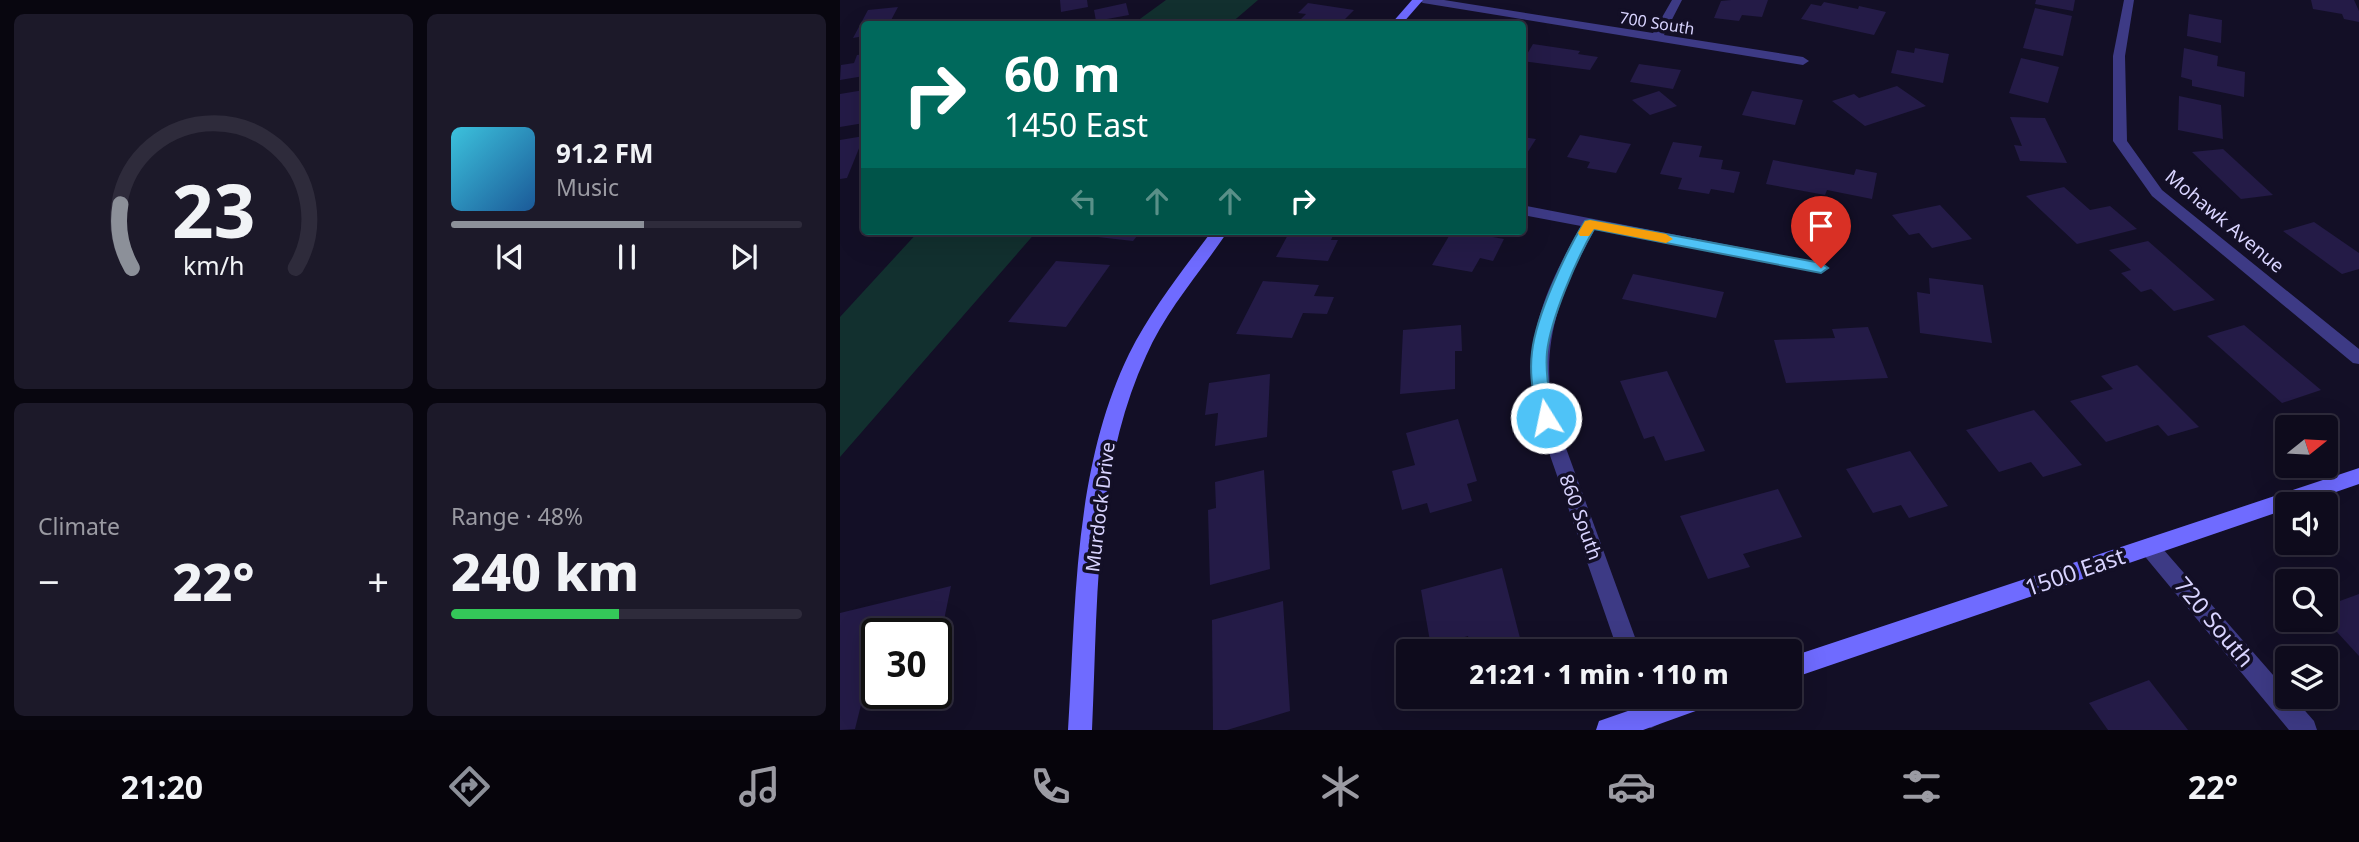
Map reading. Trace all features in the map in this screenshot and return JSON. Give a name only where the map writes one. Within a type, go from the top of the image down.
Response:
[{"type":"street","points":[[1399,21],[1418,0]]},
{"type":"street","name":"700 South","points":[[1423,0],[1803,61]]},
{"type":"street","points":[[1656,39],[1677,0]]},
{"type":"street","name":"Mohawk Avenue","points":[[2129,0],[2119,56],[2120,141],[2157,193],[2359,358]]},
{"type":"street","points":[[1526,212],[1821,268]]},
{"type":"street","name":"860 South","points":[[1590,224],[1574,252],[1548,317],[1540,350],[1539,379],[1546,418],[1625,639]]},
{"type":"street","name":"Murdock Drive","points":[[1080,730],[1096,510],[1103,455],[1130,372],[1153,327],[1169,299],[1217,235]]},
{"type":"street","name":"1500 East","points":[[1802,664],[2359,476]]},
{"type":"street","name":"720 South","points":[[2150,547],[2305,730]]},
{"type":"street","points":[[1608,730],[1643,709]]},
{"type":"green space","points":[[1166,0],[1258,0],[1234,21],[1137,21]]},
{"type":"green space","points":[[915,235],[1034,235],[840,457],[840,317]]},
{"type":"building","points":[[1060,0],[1087,0],[1088,7],[1061,12]]},
{"type":"building","points":[[1768,0],[1762,17],[1742,15],[1739,21],[1714,18],[1721,1]]},
{"type":"building","points":[[2036,0],[2075,0],[2073,11],[2035,4]]},
{"type":"building","points":[[2311,0],[2354,0],[2359,11],[2359,22],[2344,19],[2342,14],[2313,9]]},
{"type":"building","points":[[1824,2],[1886,12],[1874,35],[1801,19],[1811,4],[1821,6]]},
{"type":"building","points":[[1126,3],[1129,15],[1096,21],[1094,10]]},
{"type":"building","points":[[1308,3],[1354,10],[1343,21],[1299,21],[1306,14],[1298,13]]},
{"type":"building","points":[[898,7],[891,21],[862,21],[868,10]]},
{"type":"building","points":[[2035,8],[2072,16],[2063,56],[2023,48]]},
{"type":"building","points":[[2189,14],[2222,20],[2221,43],[2187,36]]},
{"type":"building","points":[[861,23],[861,37],[853,38]]},
{"type":"building","points":[[1533,44],[1580,51],[1578,54],[1598,57],[1590,70],[1526,61]]},
{"type":"building","points":[[1915,48],[1949,54],[1943,83],[1891,73],[1897,50],[1914,53]]},
{"type":"building","points":[[2184,48],[2218,56],[2217,66],[2245,72],[2244,97],[2192,86],[2192,80],[2181,77]]},
{"type":"building","points":[[861,54],[861,76],[840,80],[841,65],[854,63],[857,55]]},
{"type":"building","points":[[2021,58],[2059,67],[2048,103],[2009,93]]},
{"type":"building","points":[[1639,64],[1681,70],[1673,89],[1630,82]]},
{"type":"building","points":[[1897,86],[1926,106],[1865,126],[1832,101],[1854,94],[1859,98]]},
{"type":"building","points":[[861,90],[861,124],[840,127],[840,94]]},
{"type":"building","points":[[1659,91],[1677,106],[1650,115],[1632,100]]},
{"type":"building","points":[[1752,91],[1803,100],[1795,125],[1742,115]]},
{"type":"building","points":[[2179,96],[2221,105],[2223,139],[2178,130]]},
{"type":"building","points":[[2010,117],[2045,118],[2067,163],[2020,161],[2014,145],[2022,146]]},
{"type":"building","points":[[1580,135],[1631,144],[1616,173],[1587,168],[1590,162],[1567,157]]},
{"type":"building","points":[[861,136],[861,143],[847,178],[840,179],[840,140]]},
{"type":"building","points":[[1526,138],[1536,139],[1526,155]]},
{"type":"building","points":[[1673,142],[1702,146],[1699,157],[1723,160],[1721,169],[1740,172],[1734,193],[1711,189],[1709,194],[1678,189],[1682,178],[1660,174]]},
{"type":"building","points":[[2223,149],[2273,195],[2241,199],[2192,152]]},
{"type":"building","points":[[1773,160],[1854,175],[1856,169],[1877,173],[1872,199],[1827,190],[1825,195],[1766,184]]},
{"type":"building","points":[[2064,187],[2090,210],[2110,206],[2137,229],[2077,244],[2026,196]]},
{"type":"building","points":[[1940,205],[1972,239],[1932,248],[1919,233],[1909,235],[1892,215]]},
{"type":"building","points":[[2314,222],[2359,253],[2359,269],[2342,274],[2283,231]]},
{"type":"building","points":[[1090,235],[1138,235],[1133,241]]},
{"type":"building","points":[[1288,235],[1333,235],[1331,240],[1338,240],[1328,261],[1276,257]]},
{"type":"building","points":[[1450,235],[1482,235],[1504,239],[1493,261],[1480,258],[1472,272],[1432,265]]},
{"type":"building","points":[[2148,241],[2215,300],[2174,311],[2151,289],[2141,292],[2121,273],[2131,270],[2109,250]]},
{"type":"building","points":[[1056,261],[1110,265],[1066,327],[1008,322]]},
{"type":"building","points":[[1633,274],[1724,292],[1716,318],[1622,299]]},
{"type":"building","points":[[1929,278],[1983,285],[1992,343],[1920,333],[1917,292],[1930,294]]},
{"type":"building","points":[[1263,281],[1319,285],[1314,296],[1334,297],[1327,314],[1303,313],[1292,338],[1236,334]]},
{"type":"building","points":[[1461,325],[1462,351],[1455,351],[1455,389],[1400,394],[1403,330]]},
{"type":"building","points":[[2244,325],[2321,390],[2282,403],[2207,336]]},
{"type":"building","points":[[1868,327],[1888,378],[1786,383],[1774,340],[1835,338],[1832,329]]},
{"type":"building","points":[[2137,365],[2199,427],[2168,436],[2158,425],[2106,442],[2070,401],[2113,389],[2101,376]]},
{"type":"building","points":[[1667,371],[1705,451],[1665,461],[1654,436],[1644,439],[1620,381]]},
{"type":"building","points":[[1270,374],[1267,437],[1215,446],[1218,413],[1205,415],[1209,383]]},
{"type":"building","points":[[2034,410],[2082,465],[2043,477],[2031,462],[1999,472],[1966,430]]},
{"type":"building","points":[[1458,419],[1477,481],[1467,484],[1472,501],[1430,513],[1427,503],[1402,510],[1392,471],[1415,465],[1406,433]]},
{"type":"building","points":[[1910,451],[1948,506],[1909,518],[1901,505],[1873,513],[1846,469]]},
{"type":"building","points":[[1264,470],[1270,569],[1210,585],[1208,510],[1216,508],[1215,482]]},
{"type":"building","points":[[1778,489],[1802,537],[1743,554],[1750,567],[1708,579],[1680,516]]},
{"type":"building","points":[[1502,568],[1520,638],[1469,639],[1468,636],[1458,639],[1430,639],[1421,590]]},
{"type":"building","points":[[951,586],[944,618],[861,618],[861,705],[855,729],[840,730],[840,613]]},
{"type":"building","points":[[2359,594],[2359,656],[2337,632],[2338,602]]},
{"type":"building","points":[[1283,601],[1290,711],[1227,730],[1213,730],[1212,620]]},
{"type":"building","points":[[2149,680],[2188,730],[2108,730],[2089,703]]},
{"type":"slow traffic","points":[[1585,233],[1590,224],[1666,239]]},
{"type":"route","points":[[1546,418],[1539,379],[1540,350],[1556,295],[1574,252],[1590,224],[1821,268]]}]
